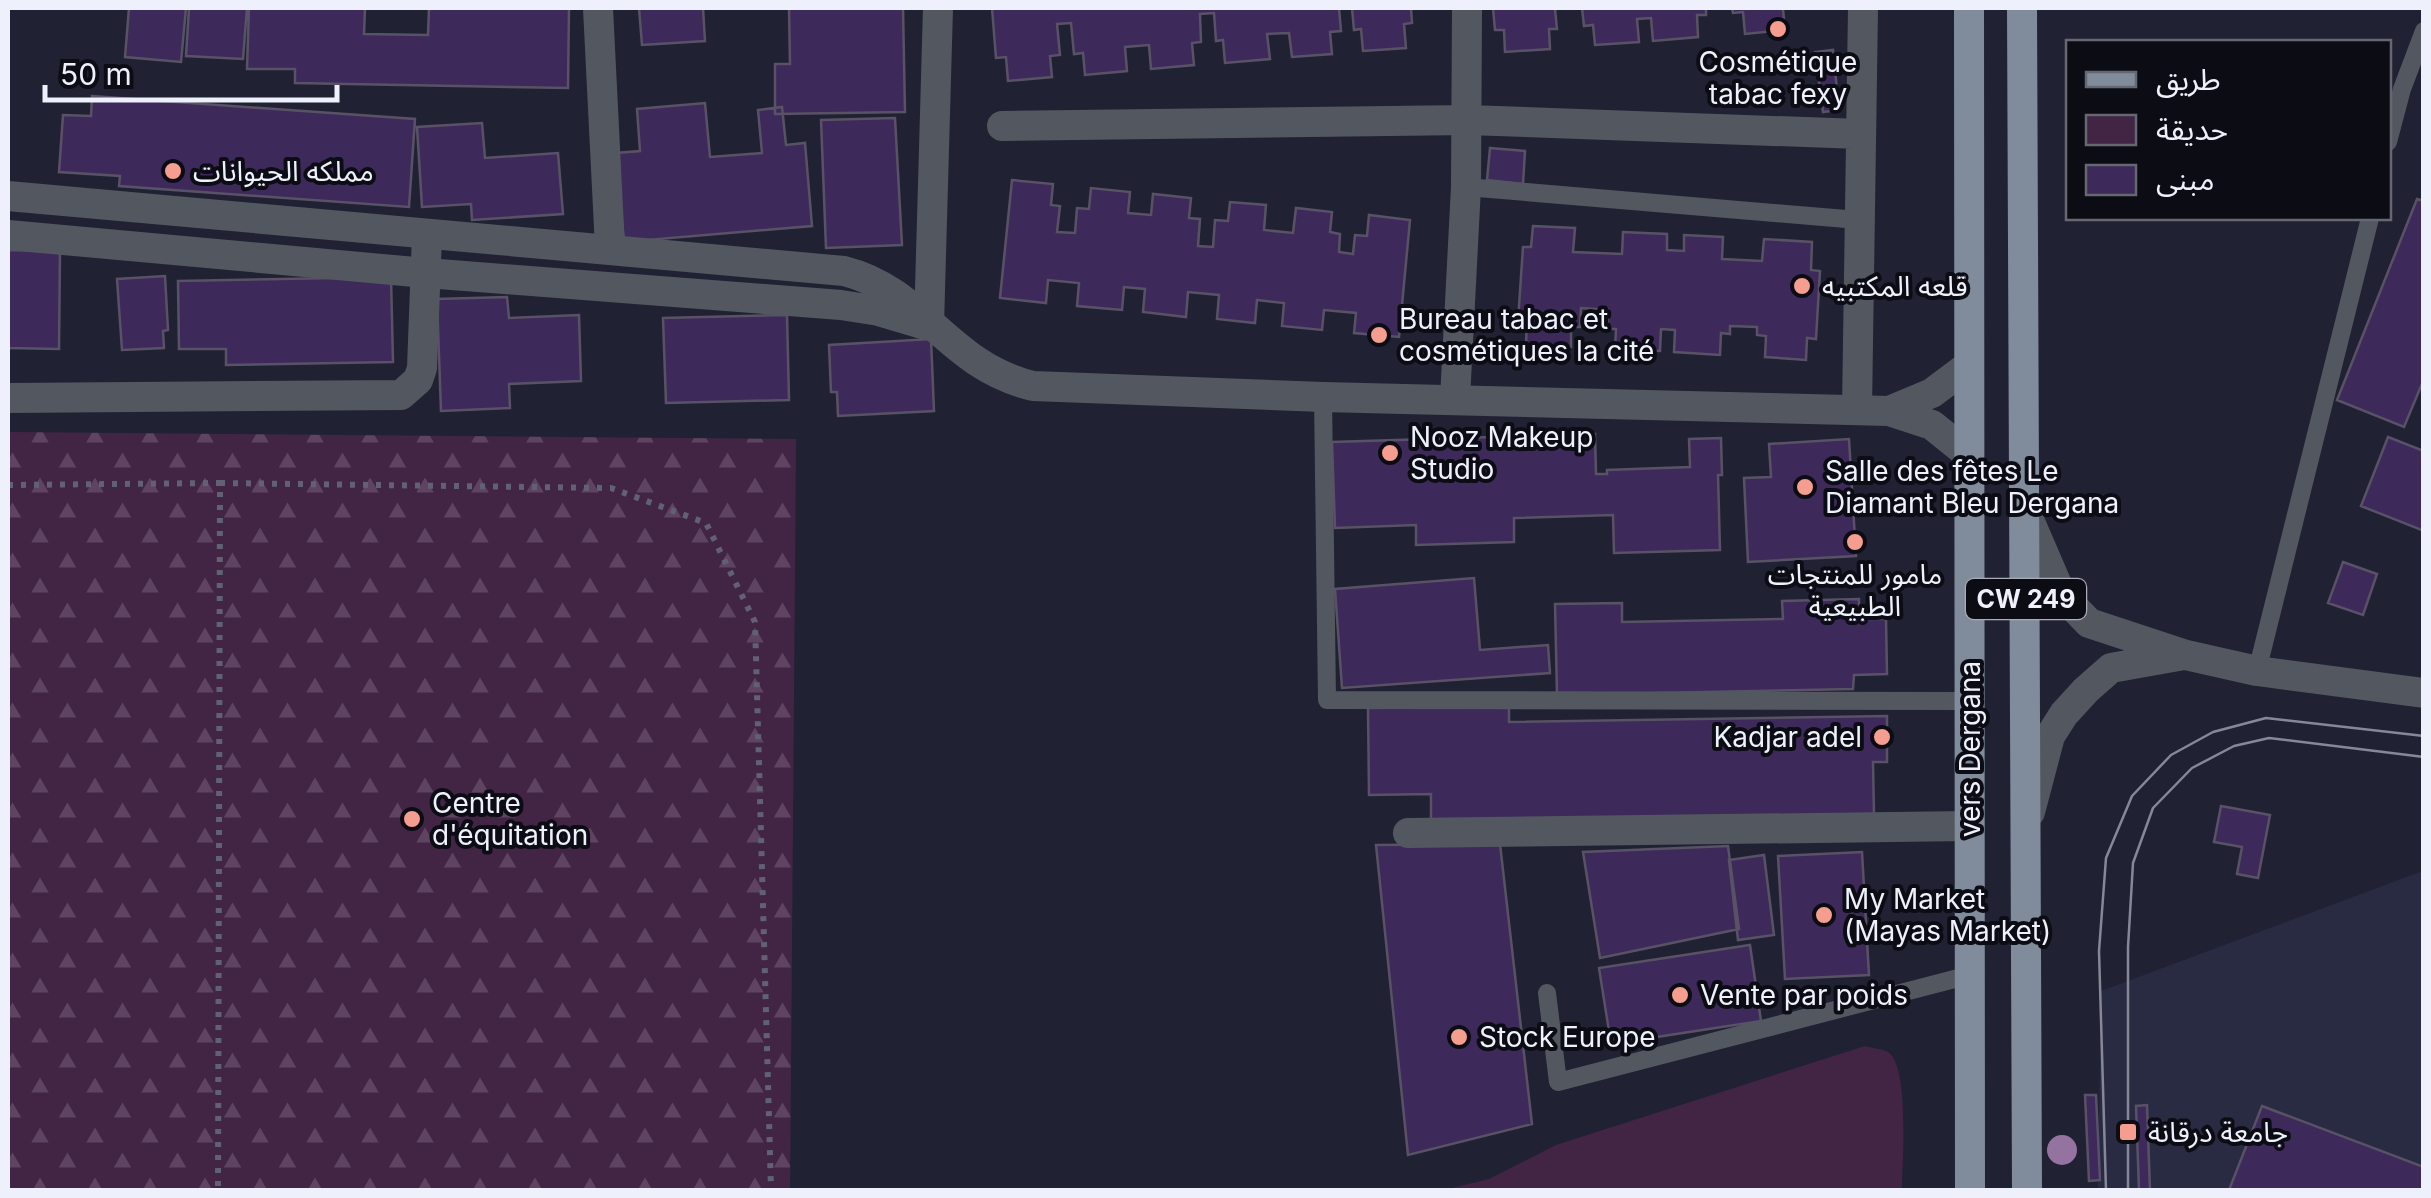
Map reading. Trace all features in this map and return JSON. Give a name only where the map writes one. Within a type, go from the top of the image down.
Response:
[{"type":"main road","name":"vers Dergana","points":[[1968,8],[1970,1190]]},
{"type":"main road","name":"CW 249","points":[[2022,8],[2027,1190]]},
{"type":"street","points":[[598,8],[610,248]]},
{"type":"street","points":[[929,326],[938,8]]},
{"type":"street","points":[[1455,399],[1466,188],[1467,8]]},
{"type":"street","points":[[1857,410],[1863,8]]},
{"type":"street","points":[[1002,126],[1468,120],[1860,134]]},
{"type":"street","points":[[8,196],[844,271],[887,286],[929,326],[988,370],[1033,386],[1889,411],[1932,425],[1968,454]]},
{"type":"street","points":[[8,235],[841,305],[929,326]]},
{"type":"street","points":[[8,398],[401,395],[418,380],[422,368],[428,235]]},
{"type":"street","points":[[1889,411],[1932,393],[1968,366]]},
{"type":"street","points":[[2024,507],[2061,594],[2089,623],[2186,655],[2257,671],[2424,693]]},
{"type":"street","points":[[2027,821],[2050,736],[2086,690],[2111,668],[2186,655]]},
{"type":"street","points":[[1408,834],[1969,826]]},
{"type":"lane","points":[[2391,131],[2424,32]]},
{"type":"lane","points":[[1466,188],[1858,220]]},
{"type":"lane","points":[[2257,671],[2370,220]]},
{"type":"lane","points":[[1323,397],[1327,700],[1971,701]]},
{"type":"lane","points":[[1547,993],[1558,1082],[1970,975]]},
{"type":"path","points":[[218,1190],[220,483]]},
{"type":"path","points":[[8,484],[611,488],[706,523],[755,622],[771,1190]]},
{"type":"shaded area","points":[[2423,871],[2423,1190],[2098,1190],[2101,991]]},
{"type":"green space","name":"Centre d'équitation","points":[[8,432],[796,439],[790,1190],[8,1190]]},
{"type":"green space","points":[[1865,1046],[1888,1052],[1899,1076],[1902,1190],[1444,1190],[1489,1179],[1556,1145]]},
{"type":"building","points":[[129,8],[186,8],[181,62],[125,57]]},
{"type":"building","points":[[189,8],[247,8],[243,59],[186,56]]},
{"type":"building","points":[[249,8],[365,8],[364,34],[428,35],[429,8],[569,8],[568,88],[295,83],[295,69],[247,69]]},
{"type":"building","points":[[639,8],[703,8],[705,41],[642,45]]},
{"type":"building","points":[[789,8],[903,8],[905,112],[775,114],[775,64],[790,64]]},
{"type":"building","points":[[992,8],[1339,8],[1341,31],[1330,32],[1332,54],[1292,57],[1289,33],[1267,34],[1270,59],[1225,63],[1223,40],[1216,41],[1214,13],[1200,14],[1201,42],[1192,43],[1194,65],[1151,69],[1149,45],[1125,47],[1127,71],[1085,75],[1083,53],[1074,54],[1071,23],[1057,24],[1060,55],[1050,56],[1052,77],[1008,81],[1006,57],[996,58]]},
{"type":"building","points":[[1352,8],[1411,8],[1412,23],[1404,24],[1406,48],[1363,51],[1361,29],[1354,30]]},
{"type":"building","points":[[1493,8],[1576,8],[1555,9],[1557,29],[1549,29],[1550,49],[1505,52],[1504,30],[1495,30]]},
{"type":"building","points":[[1582,8],[1706,8],[1706,15],[1697,15],[1698,37],[1653,41],[1651,18],[1637,19],[1639,42],[1595,45],[1593,25],[1584,26]]},
{"type":"building","points":[[1732,8],[1792,8],[1783,9],[1785,30],[1745,34],[1743,12],[1733,13]]},
{"type":"building","points":[[1833,50],[1839,110],[1823,112],[1815,52]]},
{"type":"building","points":[[92,96],[415,119],[409,207],[119,186],[120,176],[59,172],[63,115],[91,116]]},
{"type":"building","points":[[705,103],[710,157],[762,153],[758,110],[782,107],[786,145],[805,143],[812,226],[624,242],[616,153],[640,151],[637,109]]},
{"type":"building","points":[[895,118],[902,245],[826,248],[821,120]]},
{"type":"building","points":[[482,123],[485,158],[558,153],[563,214],[472,220],[471,204],[422,207],[417,127]]},
{"type":"building","points":[[1490,148],[1525,151],[1523,184],[1487,180]]},
{"type":"building","points":[[1012,180],[1053,184],[1051,205],[1060,206],[1057,232],[1075,233],[1077,208],[1089,209],[1091,188],[1130,192],[1128,213],[1151,215],[1153,194],[1191,198],[1189,218],[1200,219],[1198,246],[1213,247],[1215,220],[1228,221],[1230,202],[1266,205],[1264,230],[1293,233],[1296,208],[1332,212],[1330,232],[1340,234],[1339,252],[1353,254],[1355,235],[1367,236],[1369,215],[1410,220],[1399,337],[1354,333],[1356,313],[1324,310],[1322,330],[1282,326],[1284,303],[1257,300],[1255,323],[1217,319],[1219,295],[1188,292],[1186,317],[1143,312],[1145,289],[1124,287],[1122,310],[1077,306],[1079,283],[1048,280],[1046,303],[1000,298]]},
{"type":"building","points":[[2417,199],[2424,201],[2424,379],[2404,427],[2337,400]]},
{"type":"building","points":[[1533,226],[1575,228],[1573,252],[1622,254],[1623,232],[1667,234],[1667,250],[1684,251],[1684,235],[1723,237],[1722,259],[1762,261],[1764,239],[1812,242],[1811,270],[1820,271],[1816,339],[1807,338],[1806,360],[1765,357],[1766,336],[1757,335],[1757,327],[1730,326],[1730,334],[1721,333],[1720,355],[1674,352],[1675,330],[1661,329],[1660,351],[1615,349],[1616,329],[1607,329],[1608,310],[1581,308],[1580,327],[1571,327],[1571,347],[1526,344],[1527,321],[1518,321],[1523,247],[1531,247]]},
{"type":"building","points":[[8,250],[60,251],[59,349],[8,348]]},
{"type":"building","points":[[165,276],[168,330],[163,331],[164,348],[122,350],[117,279]]},
{"type":"building","points":[[391,277],[393,362],[226,365],[226,349],[179,349],[178,281]]},
{"type":"building","points":[[507,297],[509,318],[579,315],[581,381],[509,384],[510,408],[441,411],[437,299]]},
{"type":"building","points":[[787,315],[789,400],[666,403],[663,318]]},
{"type":"building","points":[[931,339],[934,411],[838,416],[837,392],[831,392],[829,345]]},
{"type":"building","points":[[1595,434],[1596,474],[1607,474],[1607,470],[1690,467],[1689,439],[1721,438],[1720,550],[1614,553],[1613,515],[1514,518],[1514,542],[1416,545],[1416,525],[1335,528],[1332,442]]},
{"type":"building","points":[[2388,437],[2424,451],[2424,531],[2361,506]]},
{"type":"building","points":[[1849,439],[1856,556],[1748,562],[1744,478],[1771,477],[1769,444]]},
{"type":"building","points":[[2343,562],[2377,574],[2363,615],[2328,603]]},
{"type":"building","points":[[1474,578],[1480,650],[1548,645],[1550,673],[1342,688],[1335,589]]},
{"type":"building","points":[[1859,599],[1859,619],[1886,619],[1887,674],[1854,675],[1853,689],[1557,695],[1555,604],[1622,603],[1622,622],[1783,619],[1782,601]]},
{"type":"building","points":[[1509,706],[1509,722],[1887,716],[1887,762],[1873,762],[1874,815],[1431,821],[1431,794],[1369,795],[1368,708]]},
{"type":"building","points":[[2221,806],[2270,815],[2258,878],[2237,874],[2242,847],[2214,842]]},
{"type":"building","name":"Stock Europe","points":[[1500,844],[1532,1124],[1408,1155],[1376,845]]},
{"type":"building","points":[[1728,846],[1739,929],[1600,958],[1583,852]]},
{"type":"building","name":"My Market (Mayas Market)","points":[[1862,852],[1869,975],[1785,979],[1778,856]]},
{"type":"building","points":[[1764,855],[1774,935],[1738,940],[1729,860]]},
{"type":"building","name":"Vente par poids","points":[[1750,945],[1761,1021],[1611,1044],[1599,968]]},
{"type":"building","points":[[2085,1095],[2096,1095],[2100,1180],[2089,1181]]},
{"type":"building","points":[[2147,1105],[2150,1190],[2139,1190],[2136,1106]]},
{"type":"building","points":[[2262,1106],[2424,1167],[2424,1190],[2229,1190]]},
{"type":"tram line","points":[[2106,1190],[2099,951],[2106,858],[2132,796],[2171,755],[2213,732],[2266,718],[2424,736]]},
{"type":"tram line","points":[[2128,1190],[2128,947],[2133,863],[2153,808],[2192,768],[2234,746],[2269,738],[2424,757]]},
{"type":"place","name":"Cosmétique tabac fexy","points":[[1778,29]]},
{"type":"place","name":"مملكه الحيوانات","points":[[173,171]]},
{"type":"place","name":"قلعه المكتبيه","points":[[1802,286]]},
{"type":"place","name":"Bureau tabac et cosmétiques la cité","points":[[1379,335]]},
{"type":"place","name":"Nooz Makeup Studio","points":[[1390,453]]},
{"type":"place","name":"Salle des fêtes Le Diamant Bleu Dergana","points":[[1805,487]]},
{"type":"place","name":"مامور للمنتجات الطبيعية","points":[[1855,542]]},
{"type":"place","name":"Kadjar adel","points":[[1882,737]]},
{"type":"place","name":"Centre d'équitation","points":[[412,819]]},
{"type":"place","name":"My Market (Mayas Market)","points":[[1824,915]]},
{"type":"place","name":"Vente par poids","points":[[1680,995]]},
{"type":"place","name":"Stock Europe","points":[[1459,1037]]},
{"type":"place","name":"جامعة درقانة","points":[[2128,1132]]}]
